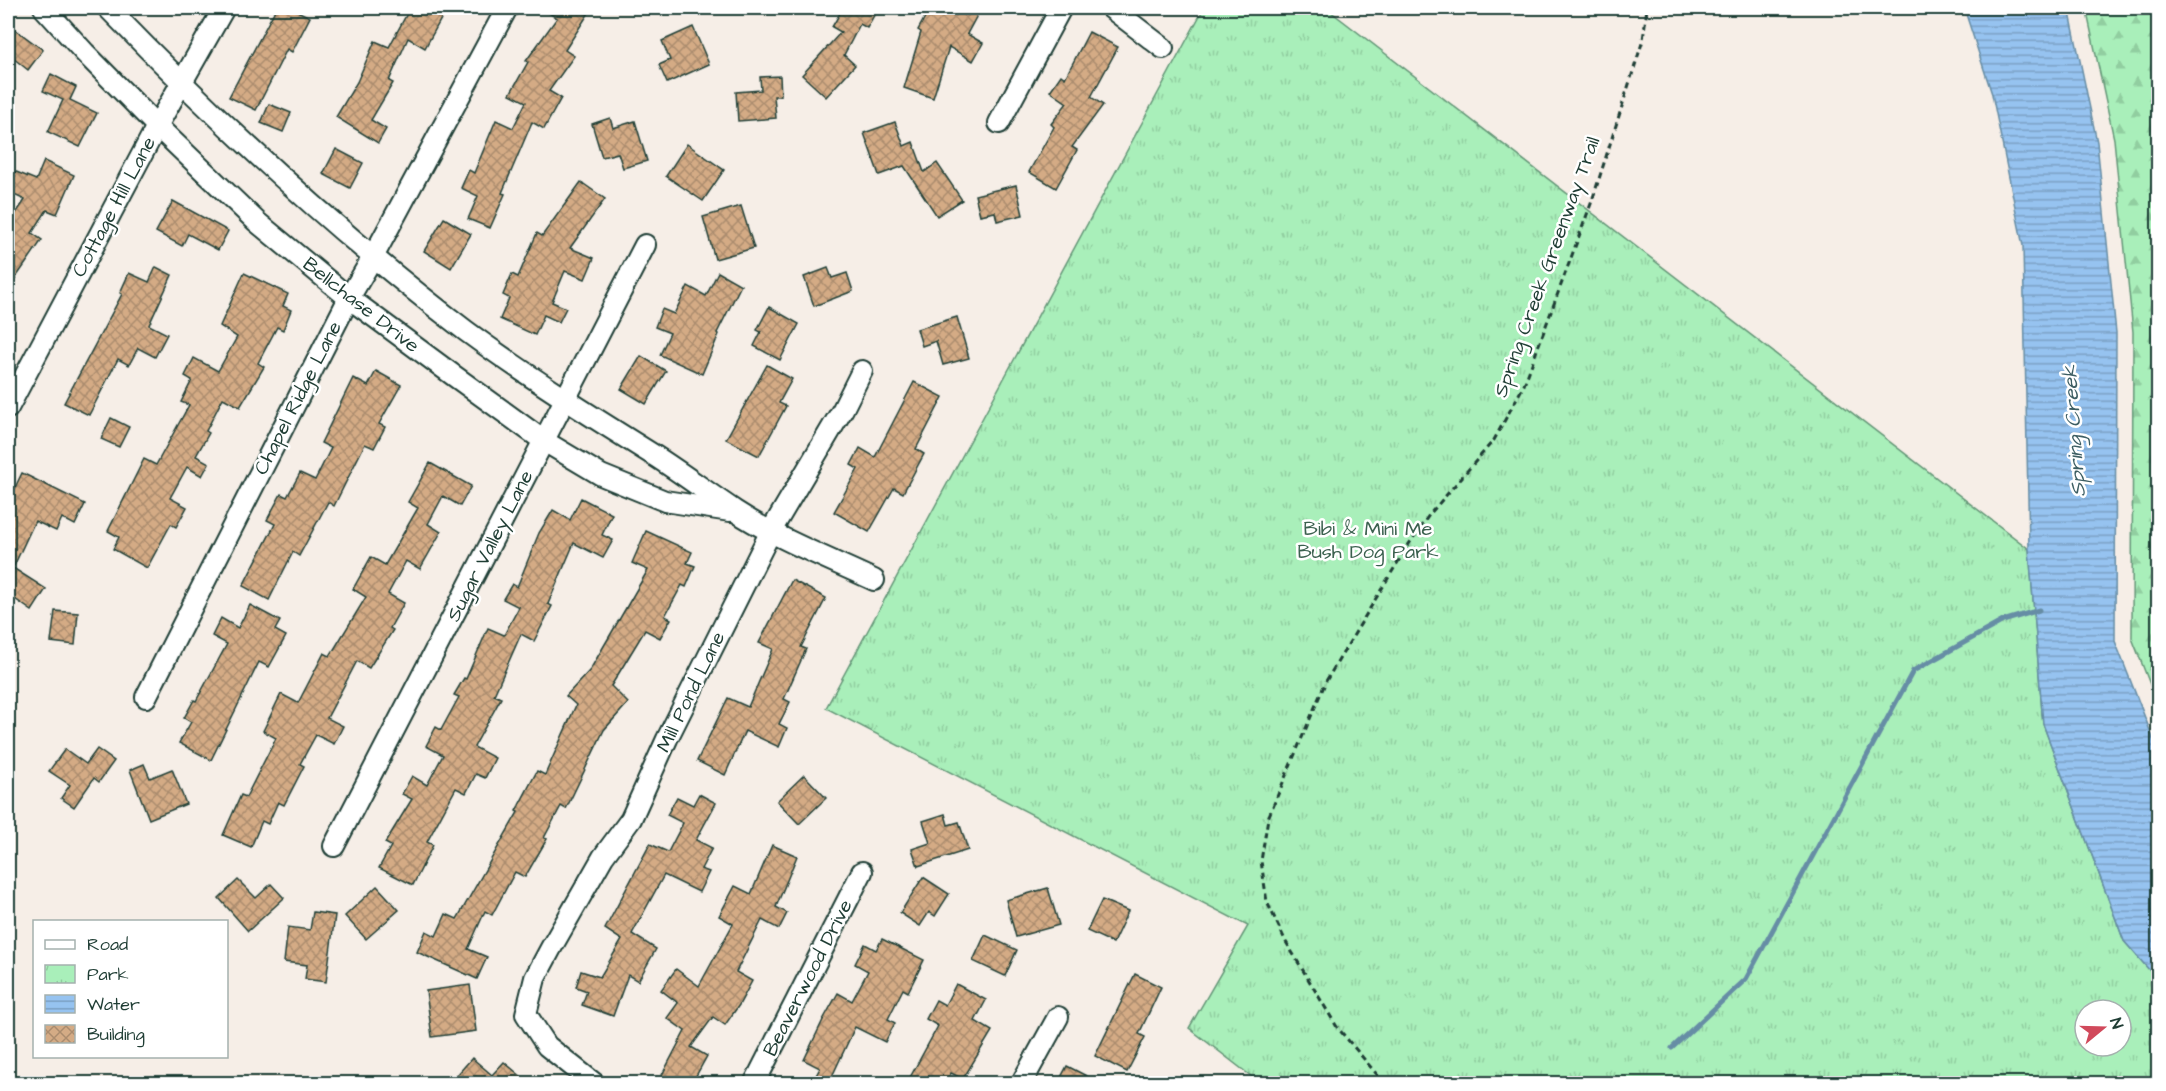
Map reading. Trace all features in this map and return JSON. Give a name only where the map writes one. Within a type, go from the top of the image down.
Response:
[{"type":"street","name":"Bellchase Drive","points":[[45,8],[85,53],[157,126],[257,222],[349,298],[544,441],[601,475],[665,501],[736,511]]},
{"type":"street","name":"Bellchase Drive","points":[[108,8],[181,83],[277,174],[373,257],[468,332],[566,400],[668,464],[736,511],[771,531],[874,580]]},
{"type":"street","name":"Cottage Hill Lane","points":[[8,408],[157,126],[224,8]]},
{"type":"street","name":"Chapel Ridge Lane","points":[[146,697],[349,298],[507,8]]},
{"type":"street","points":[[999,123],[1061,8]]},
{"type":"street","points":[[1111,8],[1163,48]]},
{"type":"street","name":"Sugar Valley Lane","points":[[334,846],[645,245]]},
{"type":"street","name":"Mill Pond Lane","points":[[595,1083],[547,1046],[526,1014],[535,978],[603,857],[631,819],[667,739],[771,531],[843,409],[862,370]]},
{"type":"street","name":"Beaverwood Drive","points":[[754,1083],[862,872]]},
{"type":"street","points":[[1021,1083],[1058,1017]]},
{"type":"path","name":"Spring Creek Greenway Trail","points":[[1385,1083],[1337,1027],[1286,942],[1267,902],[1261,861],[1268,818],[1326,681],[1407,547],[1429,515],[1494,440],[1524,385],[1592,201],[1643,40],[1647,8]]},
{"type":"green space","name":"Bibi & Mini Me Bush Dog Park","points":[[1204,8],[1326,8],[2029,549],[2043,724],[2124,941],[2158,980],[2158,1083],[1260,1083],[1189,1028],[1248,926],[826,708]]},
{"type":"green space","points":[[2086,8],[2158,8],[2158,705],[2132,638],[2133,332],[2114,139]]},
{"type":"water","name":"Spring Creek","points":[[1964,8],[2069,8],[2097,142],[2116,333],[2115,641],[2158,751],[2158,980],[2124,941],[2043,724],[2029,549],[2023,246],[1992,94]]},
{"type":"building","points":[[276,8],[291,8],[310,17],[292,52],[287,49],[256,110],[229,97]]},
{"type":"building","points":[[410,8],[424,8],[442,17],[425,48],[408,38],[389,81],[393,83],[371,120],[386,129],[378,143],[336,117],[357,82],[375,41],[389,47]]},
{"type":"building","points":[[541,8],[592,8],[565,50],[574,56],[549,91],[561,98],[544,129],[532,122],[490,228],[468,219],[478,196],[461,188],[469,170],[474,173],[496,120],[513,128],[526,102],[510,94],[528,62],[526,61],[557,18]]},
{"type":"building","points":[[843,8],[878,8],[867,28],[860,24],[844,55],[855,65],[826,97],[802,75],[841,32],[832,27]]},
{"type":"building","points":[[940,8],[981,8],[967,34],[983,43],[973,61],[949,47],[933,98],[904,88],[921,32],[918,30],[929,10],[936,14]]},
{"type":"building","points":[[8,24],[43,50],[28,70],[8,54]]},
{"type":"building","points":[[693,27],[709,64],[667,83],[659,65],[670,60],[662,41]]},
{"type":"building","points":[[1089,32],[1118,47],[1091,97],[1103,105],[1072,147],[1077,150],[1056,188],[1029,172],[1054,127],[1051,124],[1067,103],[1050,91],[1061,75],[1065,78]]},
{"type":"building","points":[[51,74],[76,87],[70,100],[97,113],[80,147],[48,132],[63,100],[43,91]]},
{"type":"building","points":[[780,76],[781,96],[774,96],[776,118],[738,121],[736,92],[761,90],[760,77]]},
{"type":"building","points":[[269,104],[291,113],[283,132],[261,123]]},
{"type":"building","points":[[610,118],[613,128],[635,121],[647,161],[623,168],[618,153],[602,157],[592,124]]},
{"type":"building","points":[[895,122],[904,146],[913,142],[924,172],[937,163],[962,200],[937,216],[904,166],[879,175],[864,133]]},
{"type":"building","points":[[687,144],[724,170],[703,201],[666,176]]},
{"type":"building","points":[[336,149],[363,163],[350,188],[323,174]]},
{"type":"building","points":[[44,161],[74,175],[57,214],[47,210],[32,233],[42,240],[8,289],[8,225],[25,200],[8,192],[8,185],[14,171],[36,180]]},
{"type":"building","points":[[581,182],[605,199],[570,248],[594,258],[585,279],[565,271],[552,302],[566,308],[559,322],[544,315],[535,335],[500,319],[509,298],[503,295],[512,274],[518,277],[537,233],[542,236]]},
{"type":"building","points":[[1016,185],[1023,215],[997,221],[995,212],[980,215],[975,195]]},
{"type":"building","points":[[173,201],[228,231],[218,250],[188,234],[182,246],[156,232]]},
{"type":"building","points":[[741,206],[754,248],[715,259],[703,217]]},
{"type":"building","points":[[444,218],[471,234],[451,268],[424,251]]},
{"type":"building","points":[[156,267],[172,275],[149,325],[167,334],[155,357],[138,348],[129,365],[118,359],[89,415],[64,403],[122,294],[120,293],[129,273],[149,282]]},
{"type":"building","points":[[828,268],[832,278],[847,273],[853,291],[814,306],[804,277]]},
{"type":"building","points":[[718,272],[741,285],[717,333],[719,334],[702,374],[660,355],[670,333],[655,327],[662,309],[674,314],[688,286],[706,296]]},
{"type":"building","points":[[244,273],[288,294],[283,306],[291,310],[283,330],[277,327],[258,363],[264,367],[240,407],[223,398],[206,431],[209,433],[196,456],[209,463],[202,476],[187,467],[170,498],[187,507],[176,527],[171,524],[147,568],[113,549],[119,537],[108,531],[144,459],[156,465],[189,405],[181,402],[192,380],[185,376],[194,358],[218,371],[237,337],[220,326]]},
{"type":"building","points":[[769,307],[799,324],[780,360],[754,346],[761,332],[757,330]]},
{"type":"building","points":[[957,317],[969,358],[943,365],[936,341],[922,346],[917,329]]},
{"type":"building","points":[[641,356],[666,371],[646,404],[621,389]]},
{"type":"building","points":[[767,365],[792,379],[779,403],[786,406],[759,456],[726,439]]},
{"type":"building","points":[[376,371],[401,385],[379,424],[385,427],[374,448],[365,444],[334,506],[328,502],[299,556],[293,552],[269,600],[243,586],[275,524],[267,520],[281,494],[287,497],[300,473],[315,480],[331,448],[321,443],[353,378],[368,386]]},
{"type":"building","points":[[914,382],[943,397],[916,449],[924,454],[903,493],[894,488],[869,532],[834,512],[858,469],[851,465],[860,448],[875,457]]},
{"type":"building","points":[[111,418],[129,427],[119,447],[101,439]]},
{"type":"building","points":[[430,463],[471,486],[460,506],[443,496],[428,524],[441,532],[420,569],[406,561],[388,594],[404,603],[390,628],[393,630],[369,668],[357,661],[327,718],[343,726],[334,744],[316,735],[300,764],[304,766],[284,805],[278,802],[268,824],[262,821],[251,847],[223,835],[241,795],[246,797],[276,738],[263,731],[281,694],[298,703],[324,653],[330,656],[366,597],[353,589],[371,557],[385,565],[418,508],[408,502]]},
{"type":"building","points":[[22,473],[85,504],[75,525],[62,518],[56,531],[35,521],[13,568],[46,589],[32,611],[8,594],[8,502]]},
{"type":"building","points":[[581,498],[612,514],[602,535],[613,540],[603,558],[574,543],[548,604],[552,606],[534,641],[521,634],[494,695],[501,698],[474,747],[495,758],[485,778],[476,774],[466,793],[456,788],[427,842],[433,845],[413,885],[379,868],[391,846],[385,843],[412,799],[402,794],[412,776],[427,785],[443,755],[426,746],[436,727],[441,730],[459,697],[454,695],[464,678],[466,679],[488,628],[504,635],[519,607],[503,599],[512,584],[517,587],[539,533],[553,510],[570,520]]},
{"type":"building","points":[[646,531],[692,552],[687,563],[695,566],[686,587],[682,585],[665,616],[671,619],[660,638],[645,630],[611,686],[628,703],[604,730],[566,809],[561,806],[544,838],[547,839],[525,877],[515,872],[492,915],[485,911],[468,949],[487,957],[477,979],[417,952],[426,931],[436,936],[446,914],[457,919],[518,812],[516,811],[537,771],[545,775],[576,705],[566,696],[590,670],[648,570],[632,563]]},
{"type":"building","points":[[792,580],[826,598],[801,647],[806,649],[784,699],[790,702],[779,724],[787,728],[779,747],[745,731],[725,775],[697,761],[728,698],[748,707],[773,649],[759,643]]},
{"type":"building","points":[[250,605],[280,621],[275,630],[286,636],[269,667],[259,662],[211,760],[179,743],[191,722],[184,718],[194,700],[196,701],[227,644],[212,636],[221,618],[238,628]]},
{"type":"building","points":[[55,611],[78,613],[75,645],[51,642]]},
{"type":"building","points":[[65,749],[86,764],[97,749],[114,761],[99,782],[94,778],[74,807],[61,798],[70,785],[49,771]]},
{"type":"building","points":[[144,764],[150,778],[172,769],[186,804],[149,819],[130,770]]},
{"type":"building","points":[[804,775],[826,798],[799,824],[777,801]]},
{"type":"building","points":[[699,794],[716,803],[696,840],[712,848],[701,869],[709,872],[699,892],[664,875],[632,934],[656,949],[638,981],[628,975],[613,1016],[582,1005],[587,991],[576,987],[581,971],[600,977],[622,940],[605,929],[650,844],[668,852],[683,823],[667,815],[677,797],[693,805]]},
{"type":"building","points":[[945,814],[948,825],[959,822],[968,850],[918,866],[912,849],[930,843],[923,821]]},
{"type":"building","points":[[772,845],[797,856],[776,907],[787,913],[779,929],[762,920],[736,972],[752,981],[739,1005],[725,1025],[713,1017],[691,1047],[707,1056],[692,1083],[673,1083],[661,1077],[685,1031],[667,1018],[678,1003],[661,990],[676,969],[699,986],[733,924],[719,916],[735,886],[751,894]]},
{"type":"building","points":[[923,877],[949,894],[935,916],[929,912],[920,926],[900,913]]},
{"type":"building","points":[[238,880],[256,898],[271,884],[284,898],[248,931],[219,898]]},
{"type":"building","points":[[377,886],[399,910],[366,939],[345,916]]},
{"type":"building","points":[[1048,888],[1059,925],[1016,937],[1006,900]]},
{"type":"building","points":[[1102,900],[1128,911],[1113,943],[1087,931]]},
{"type":"building","points":[[313,912],[335,915],[326,982],[305,979],[307,965],[284,962],[288,927],[310,930]]},
{"type":"building","points":[[985,935],[1017,950],[1005,976],[973,961]]},
{"type":"building","points":[[882,939],[924,960],[908,992],[903,989],[888,1019],[895,1023],[885,1042],[855,1027],[829,1083],[812,1083],[820,1068],[804,1060],[823,1020],[838,993],[852,1001],[868,971],[855,964],[865,944],[876,950]]},
{"type":"building","points":[[1135,974],[1161,987],[1139,1034],[1145,1037],[1127,1072],[1095,1056]]},
{"type":"building","points":[[956,984],[986,1000],[975,1021],[992,1031],[963,1079],[951,1073],[945,1083],[907,1083],[938,1026],[926,1019],[936,1000],[945,1005]]},
{"type":"building","points":[[470,985],[476,1031],[432,1037],[426,991]]},
{"type":"building","points":[[472,1058],[492,1075],[504,1062],[529,1083],[450,1083]]},
{"type":"building","points":[[1067,1066],[1100,1083],[1058,1083]]},
{"type":"waterway","points":[[1672,1048],[1746,979],[1913,671],[2003,621],[2039,610]]}]
